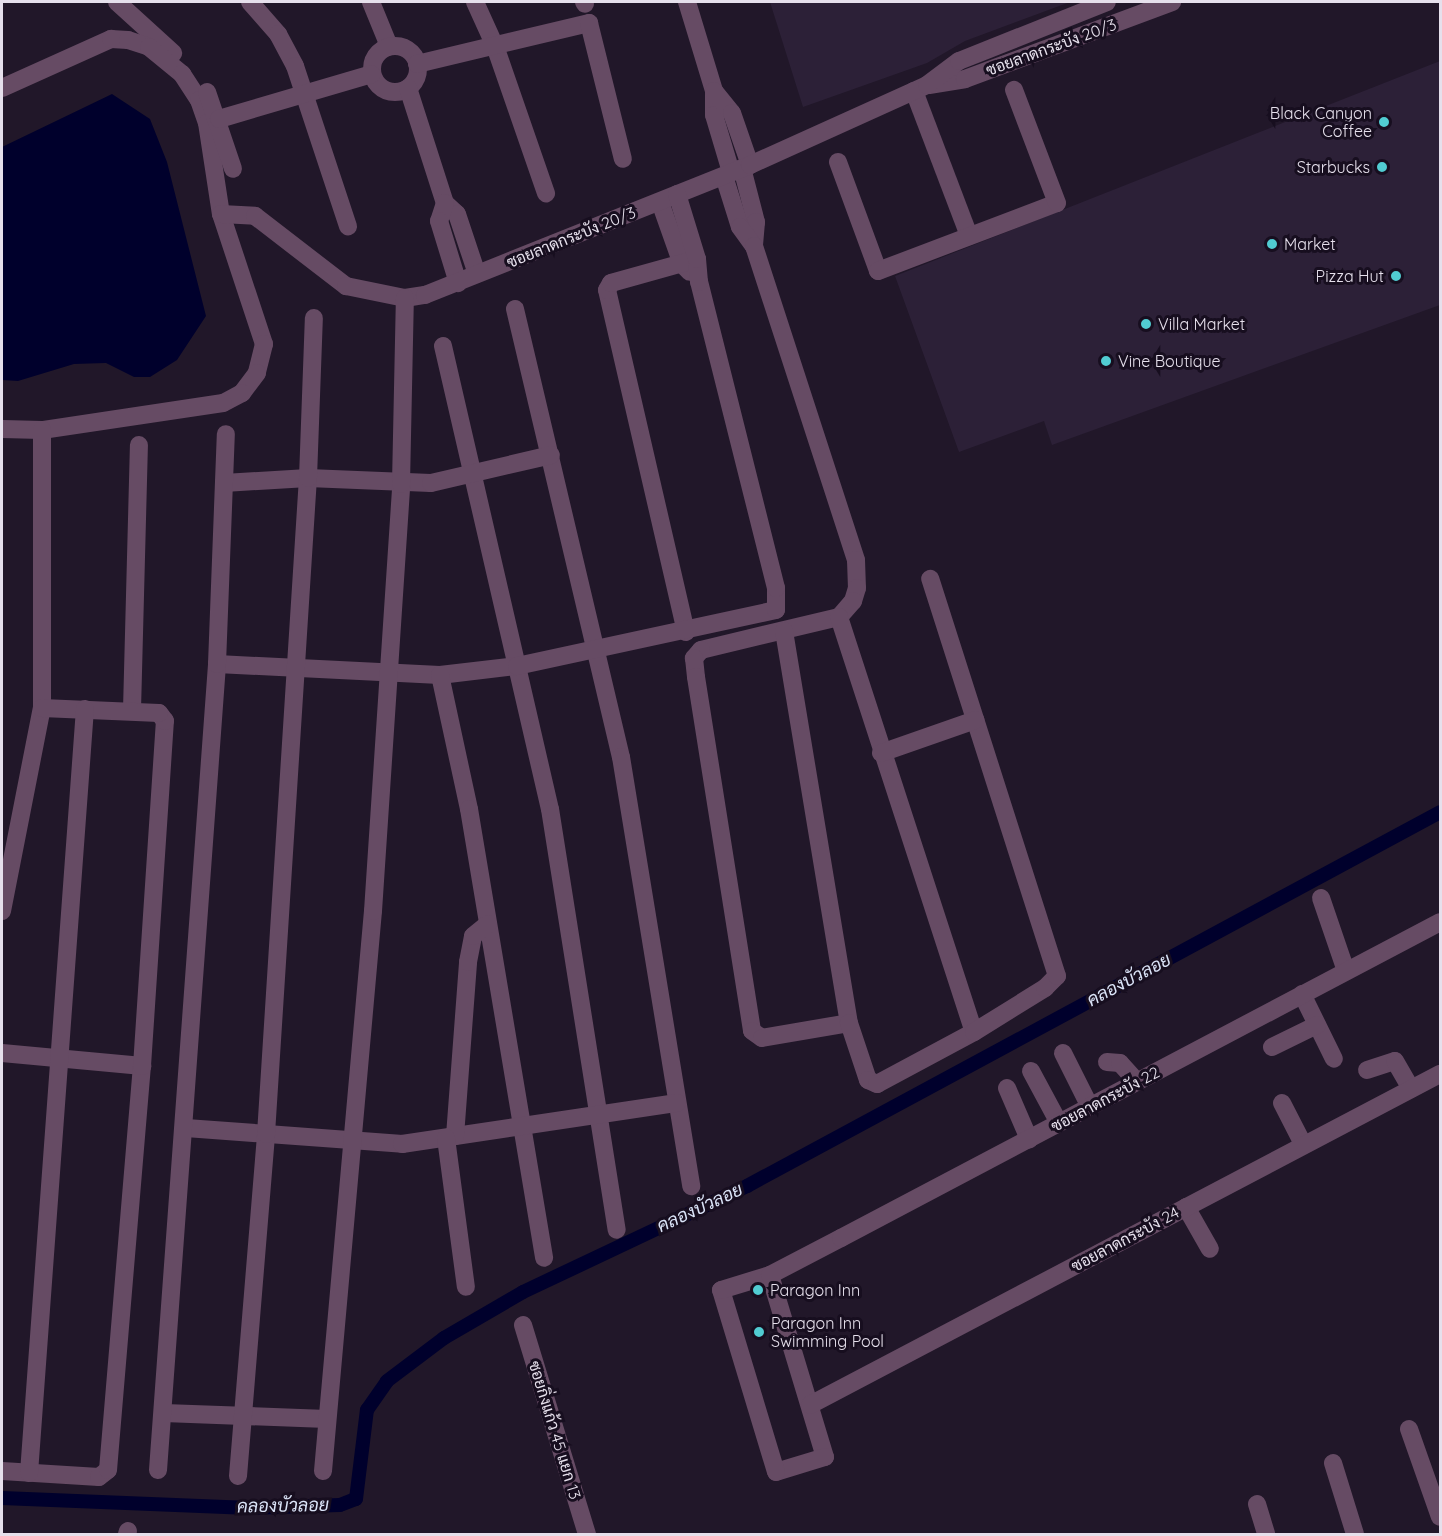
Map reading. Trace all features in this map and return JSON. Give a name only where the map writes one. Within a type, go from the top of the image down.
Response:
[{"type":"street","points":[[117,2],[193,72],[219,119],[233,169]]},
{"type":"street","points":[[250,2],[278,34],[305,93],[348,226]]},
{"type":"street","points":[[371,2],[389,46]]},
{"type":"street","points":[[475,2],[495,46],[546,193]]},
{"type":"street","points":[[687,2],[714,91],[714,115],[737,170],[740,227],[754,246],[855,560],[854,601],[838,617],[701,650],[694,658],[752,1031],[762,1038],[849,1023]]},
{"type":"street","name":"ซอยลาดกระบัง 20/3","points":[[222,214],[255,216],[346,286],[405,298],[458,283],[737,170],[920,88],[959,61],[1024,33],[1107,2]]},
{"type":"street","name":"ซอยลาดกระบัง 20/3","points":[[920,88],[965,79],[1172,2]]},
{"type":"street","points":[[1080,11],[1088,34]]},
{"type":"street","points":[[417,64],[589,23],[623,159]]},
{"type":"street","points":[[1024,33],[1032,54]]},
{"type":"street","points":[[2,429],[42,430],[216,405],[233,399],[249,385],[263,359],[264,344],[222,214],[207,123],[199,100],[182,74],[148,47],[111,39],[3,84]]},
{"type":"street","points":[[389,46],[410,51],[417,64],[416,77],[408,88],[391,92],[382,88],[372,74],[375,56],[389,46]]},
{"type":"street","points":[[219,119],[372,74]]},
{"type":"street","points":[[408,88],[445,203],[457,214],[477,274]]},
{"type":"street","points":[[920,88],[969,236]]},
{"type":"street","points":[[838,162],[878,271],[1057,203],[1014,90]]},
{"type":"street","points":[[677,194],[689,261]]},
{"type":"street","points":[[217,664],[440,675],[517,666],[772,613],[778,603],[699,282],[660,202]]},
{"type":"street","points":[[445,203],[439,220],[458,283]]},
{"type":"street","points":[[686,632],[607,290],[618,281],[689,261]]},
{"type":"street","points":[[323,1471],[354,1141],[389,674],[401,484],[405,298]]},
{"type":"street","points":[[515,309],[621,757],[691,1186]]},
{"type":"street","points":[[238,1476],[266,1134],[308,478],[314,318]]},
{"type":"street","points":[[442,346],[550,809],[617,1230]]},
{"type":"street","points":[[2,911],[42,708],[42,430]]},
{"type":"street","points":[[158,1470],[186,1128],[217,664],[226,434]]},
{"type":"street","points":[[132,710],[139,445]]},
{"type":"street","points":[[224,483],[308,478],[401,484],[431,483],[551,455]]},
{"type":"street","points":[[784,631],[849,1023],[868,1080],[873,1084],[974,1032],[1045,988],[1057,976],[930,579]]},
{"type":"street","points":[[838,617],[880,753],[974,1032]]},
{"type":"street","points":[[440,675],[462,774],[544,1258]]},
{"type":"street","points":[[2,1472],[99,1477],[108,1470],[142,1066],[165,721],[159,713],[132,710],[42,708]]},
{"type":"street","points":[[30,1473],[62,1058],[85,709]]},
{"type":"street","points":[[880,753],[975,720]]},
{"type":"street","points":[[1321,898],[1346,971]]},
{"type":"street","name":"ซอยลาดกระบัง 22","points":[[810,1405],[825,1457],[776,1472],[721,1290],[770,1275],[1440,922]]},
{"type":"street","points":[[466,1287],[450,1137],[468,962],[473,936],[488,924]]},
{"type":"street","points":[[1302,994],[1334,1059]]},
{"type":"street","points":[[1272,1047],[1317,1025]]},
{"type":"street","points":[[2,1053],[142,1066]]},
{"type":"street","points":[[1063,1053],[1090,1107]]},
{"type":"street","points":[[1107,1062],[1124,1065],[1137,1082]]},
{"type":"street","points":[[1367,1070],[1395,1062],[1411,1089]]},
{"type":"street","points":[[1031,1071],[1059,1123]]},
{"type":"street","name":"ซอยลาดกระบัง 24","points":[[810,1405],[1440,1074]]},
{"type":"street","points":[[1007,1088],[1029,1139]]},
{"type":"street","points":[[186,1128],[402,1144],[677,1103]]},
{"type":"street","points":[[1282,1103],[1303,1144]]},
{"type":"street","points":[[1186,1207],[1210,1249]]},
{"type":"street","points":[[770,1275],[810,1405]]},
{"type":"street","name":"ซอยกิ่งแก้ว 45 แยก 13","points":[[523,1325],[587,1534]]},
{"type":"street","points":[[164,1413],[327,1419]]},
{"type":"street","points":[[1408,1429],[1440,1517]]},
{"type":"street","points":[[1333,1464],[1355,1534]]},
{"type":"street","points":[[1257,1504],[1266,1534]]},
{"type":"shaded area","points":[[770,2],[1070,2],[965,41],[927,63],[803,107]]},
{"type":"shaded area","points":[[1440,61],[1440,305],[1052,445],[1044,421],[959,452],[895,276]]},
{"type":"water","points":[[112,94],[150,119],[167,162],[206,316],[177,360],[150,377],[134,377],[106,363],[74,364],[18,381],[2,380],[2,147]]},
{"type":"waterway","name":"คลองบัวลอย","points":[[2,1498],[250,1508],[340,1505],[356,1499],[367,1410],[387,1381],[444,1338],[523,1292],[747,1186],[1440,812]]},
{"type":"place","name":"Black Canyon Coffee","points":[[1384,122]]},
{"type":"place","name":"Starbucks","points":[[1382,167]]},
{"type":"place","name":"Market","points":[[1272,244]]},
{"type":"place","name":"Pizza Hut","points":[[1396,276]]},
{"type":"place","name":"Villa Market","points":[[1146,324]]},
{"type":"place","name":"Vine Boutique","points":[[1106,361]]},
{"type":"place","name":"Paragon Inn","points":[[758,1290]]},
{"type":"place","name":"Paragon Inn Swimming Pool","points":[[759,1332]]}]
